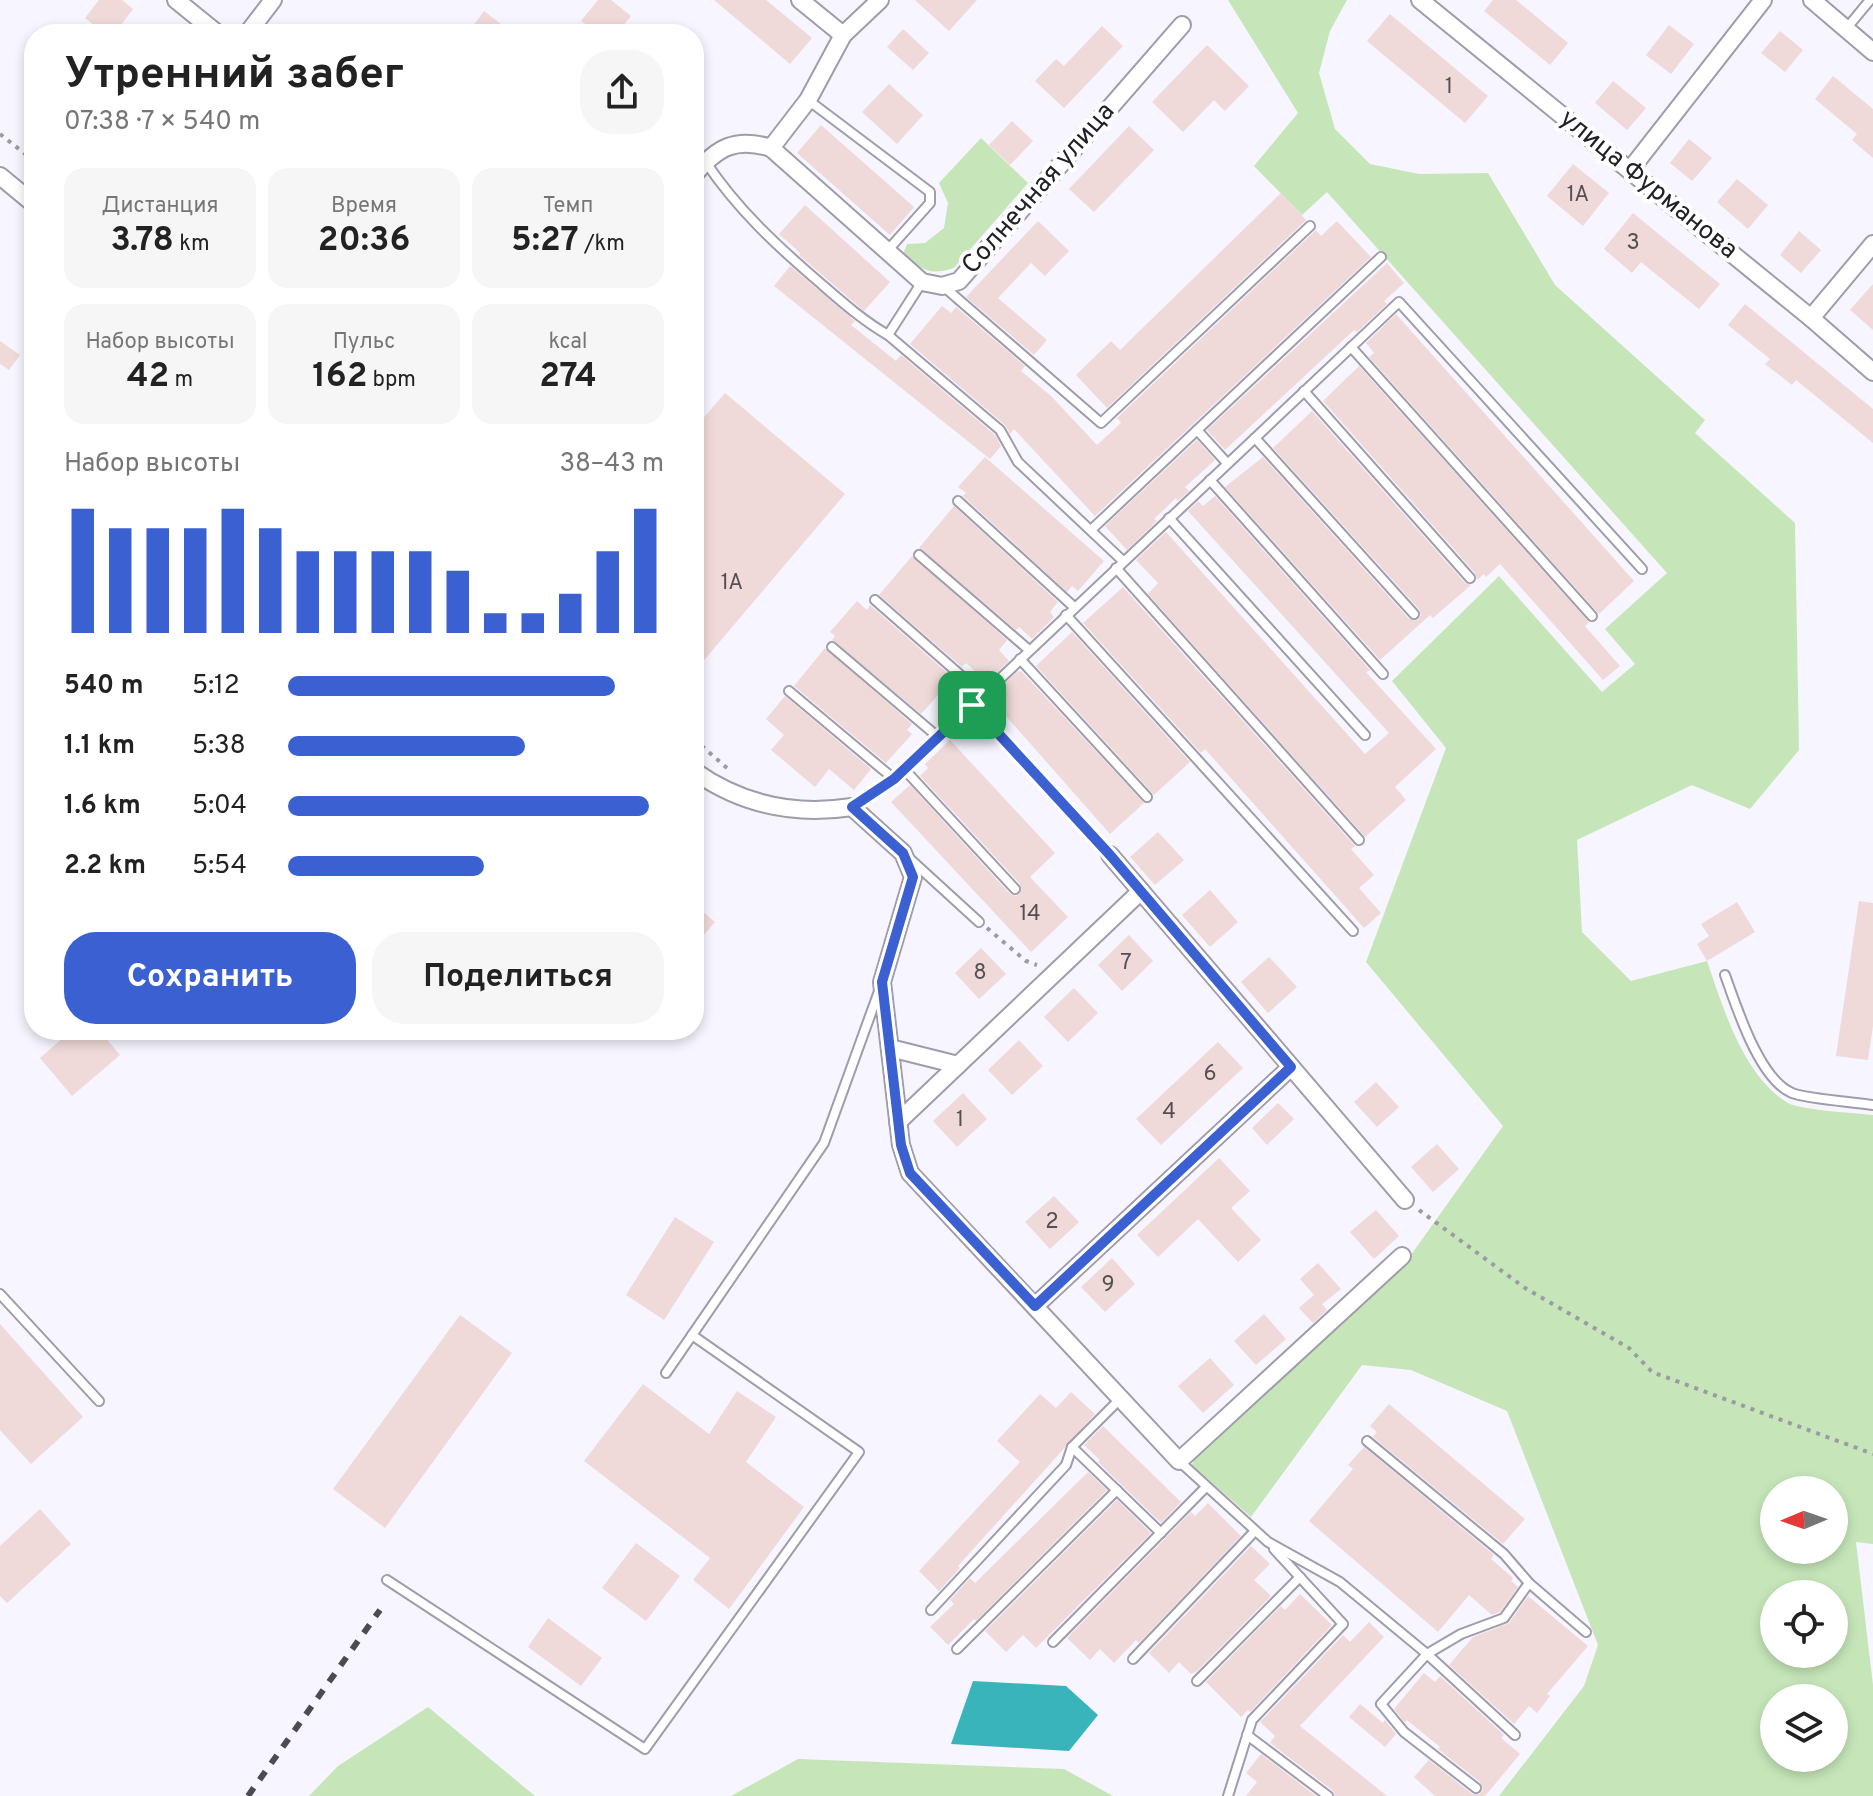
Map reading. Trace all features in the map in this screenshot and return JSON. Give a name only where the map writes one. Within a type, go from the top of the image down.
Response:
[{"type":"street","points":[[176,0],[206,24]]},
{"type":"street","points":[[255,24],[273,0]]},
{"type":"street","points":[[800,0],[843,35]]},
{"type":"street","points":[[771,148],[808,100],[843,35],[880,0]]},
{"type":"street","name":"улица Фурманова","points":[[1420,0],[1873,372]]},
{"type":"street","points":[[1630,170],[1763,0]]},
{"type":"street","points":[[1812,0],[1873,52]]},
{"type":"street","name":"Солнечная улица","points":[[922,282],[942,286],[959,281],[1182,25]]},
{"type":"street","points":[[705,161],[732,144],[751,142],[771,148],[922,282]]},
{"type":"street","points":[[0,176],[24,196]]},
{"type":"street","points":[[1811,318],[1873,244]]},
{"type":"street","points":[[704,777],[734,795],[770,806],[817,812],[852,807],[903,853],[913,877],[882,982],[901,1145],[910,1173],[1179,1461],[1402,1256]]},
{"type":"street","points":[[1110,855],[1405,1200]]},
{"type":"street","points":[[898,1122],[1141,891]]},
{"type":"street","points":[[890,1048],[958,1065]]},
{"type":"street","points":[[1035,1306],[1291,1067]]},
{"type":"lane","points":[[1846,29],[1870,0]]},
{"type":"lane","points":[[808,100],[930,192],[930,203],[887,251]]},
{"type":"lane","points":[[705,161],[729,196],[770,240],[1000,430],[1018,462],[1091,530],[1359,840]]},
{"type":"lane","points":[[942,286],[1101,423],[1310,226]]},
{"type":"lane","points":[[1091,530],[1381,257]]},
{"type":"lane","points":[[888,335],[922,282]]},
{"type":"lane","points":[[852,807],[894,779],[1399,302],[1642,569]]},
{"type":"lane","points":[[1351,347],[1592,616]]},
{"type":"lane","points":[[1304,391],[1470,578]]},
{"type":"lane","points":[[1197,430],[1227,463]]},
{"type":"lane","points":[[1255,438],[1414,614]]},
{"type":"lane","points":[[1210,480],[1383,674]]},
{"type":"lane","points":[[958,501],[1074,607]]},
{"type":"lane","points":[[1169,518],[1365,735]]},
{"type":"lane","points":[[919,555],[1029,650]]},
{"type":"lane","points":[[875,600],[982,694]]},
{"type":"lane","points":[[1066,615],[1353,931]]},
{"type":"lane","points":[[832,647],[938,737]]},
{"type":"lane","points":[[1020,659],[1147,797]]},
{"type":"lane","points":[[789,691],[894,779]]},
{"type":"lane","points":[[972,705],[1110,855]]},
{"type":"lane","points":[[904,769],[1015,889]]},
{"type":"lane","points":[[903,853],[979,922]]},
{"type":"lane","points":[[1725,975],[1745,1029],[1768,1072],[1792,1093],[1873,1105]]},
{"type":"lane","points":[[666,1373],[824,1143],[882,982]]},
{"type":"lane","points":[[0,1294],[99,1401]]},
{"type":"lane","points":[[387,1580],[645,1749],[859,1452],[692,1335]]},
{"type":"lane","points":[[931,1610],[1066,1465],[1072,1447],[1120,1399]]},
{"type":"lane","points":[[1367,1441],[1504,1554],[1529,1583],[1586,1632]]},
{"type":"lane","points":[[1072,1447],[1161,1533]]},
{"type":"lane","points":[[1179,1461],[1268,1542],[1343,1624],[1252,1720],[1228,1796]]},
{"type":"lane","points":[[1053,1642],[1206,1487]]},
{"type":"lane","points":[[957,1649],[1117,1490]]},
{"type":"lane","points":[[1133,1659],[1255,1531]]},
{"type":"lane","points":[[1268,1542],[1340,1582],[1427,1654],[1515,1735]]},
{"type":"lane","points":[[1197,1681],[1300,1577]]},
{"type":"lane","points":[[1476,1788],[1404,1732],[1381,1704],[1427,1654],[1461,1634],[1504,1618],[1529,1583]]},
{"type":"lane","points":[[1247,1735],[1328,1796]]},
{"type":"path","points":[[0,134],[24,153]]},
{"type":"path","points":[[704,748],[737,776]]},
{"type":"path","points":[[979,922],[1026,961],[1057,970]]},
{"type":"path","points":[[1405,1200],[1525,1288],[1629,1348],[1652,1372],[1873,1454]]},
{"type":"green space","points":[[1228,0],[1347,0],[1330,31],[1319,73],[1335,129],[1370,164],[1419,174],[1488,173],[1555,285],[1705,420],[1695,433],[1795,523],[1799,750],[1750,809],[1692,785],[1577,840],[1582,932],[1631,981],[1707,961],[1737,1039],[1759,1076],[1772,1091],[1794,1105],[1873,1115],[1873,1544],[1856,1542],[1873,1685],[1873,1796],[1499,1796],[1584,1686],[1598,1645],[1507,1411],[1411,1370],[1362,1365],[1251,1517],[1192,1465],[1408,1259],[1503,1126],[1366,962],[1446,748],[1392,681],[1499,576],[1602,692],[1635,664],[1605,629],[1667,573],[1327,192],[1302,215],[1254,166],[1298,113]]},
{"type":"green space","points":[[981,138],[1028,183],[954,268],[927,270],[903,254],[907,244],[925,243],[944,228],[948,203],[939,183]]},
{"type":"green space","points":[[428,1707],[535,1796],[309,1796],[338,1766]]},
{"type":"green space","points":[[798,1759],[1064,1769],[1113,1796],[731,1796]]},
{"type":"water","points":[[973,1681],[1066,1686],[1098,1715],[1069,1751],[951,1744]]},
{"type":"building","points":[[99,0],[122,0],[133,9],[122,24],[92,24],[85,18]]},
{"type":"building","points":[[598,0],[611,0],[631,16],[624,24],[585,24],[581,21]]},
{"type":"building","points":[[714,0],[766,0],[812,38],[790,64]]},
{"type":"building","points":[[915,0],[977,0],[949,31]]},
{"type":"building","points":[[1493,0],[1516,0],[1568,43],[1550,65],[1484,11]]},
{"type":"building","points":[[484,11],[501,24],[474,24]]},
{"type":"building","points":[[1390,14],[1488,96],[1465,123],[1367,41]]},
{"type":"building","points":[[1669,25],[1694,44],[1671,74],[1646,55]]},
{"type":"building","points":[[1102,26],[1123,46],[1064,108],[1035,81],[1056,59],[1064,66]]},
{"type":"building","points":[[903,29],[929,53],[913,70],[887,47]]},
{"type":"building","points":[[1780,31],[1803,50],[1785,72],[1761,53]]},
{"type":"building","points":[[1207,45],[1249,86],[1225,111],[1214,100],[1183,132],[1152,102]]},
{"type":"building","points":[[1833,76],[1873,109],[1873,158],[1852,140],[1857,134],[1815,99]]},
{"type":"building","points":[[1613,81],[1646,108],[1627,130],[1595,103]]},
{"type":"building","points":[[889,84],[923,115],[897,144],[862,112]]},
{"type":"building","points":[[1012,121],[1033,141],[1010,165],[989,145]]},
{"type":"building","points":[[821,125],[914,207],[890,235],[797,153]]},
{"type":"building","points":[[1129,126],[1154,150],[1094,212],[1069,189]]},
{"type":"building","points":[[1689,139],[1712,158],[1692,181],[1670,163]]},
{"type":"building","points":[[1573,164],[1609,193],[1583,226],[1547,196]]},
{"type":"building","points":[[1737,179],[1768,205],[1748,229],[1717,202]]},
{"type":"building","points":[[1281,193],[1306,220],[1107,408],[1076,375],[1111,341],[1120,350]]},
{"type":"building","points":[[805,205],[890,282],[864,311],[779,234]]},
{"type":"building","points":[[1633,213],[1720,284],[1699,309],[1641,262],[1632,273],[1604,249]]},
{"type":"building","points":[[1038,221],[1069,251],[1045,276],[1031,263],[998,298],[1047,340],[1034,355],[966,297]]},
{"type":"building","points":[[1337,221],[1371,257],[1095,516],[1014,429],[1010,434],[1005,425],[910,344],[942,306],[951,313],[956,307],[1025,366],[1021,371],[1051,396],[1097,445],[1121,423],[1117,418],[1316,230],[1321,236]]},
{"type":"building","points":[[1799,231],[1821,250],[1801,273],[1780,255]]},
{"type":"building","points":[[1387,263],[1404,283],[1384,301],[1387,304],[1357,332],[1354,330],[1225,450],[1207,430]]},
{"type":"building","points":[[790,266],[855,321],[851,325],[896,361],[901,355],[995,435],[1001,446],[990,459],[774,286]]},
{"type":"building","points":[[1873,284],[1873,330],[1850,310]]},
{"type":"building","points":[[1745,304],[1873,409],[1873,443],[1796,380],[1792,385],[1765,364],[1770,359],[1728,325]]},
{"type":"building","points":[[1396,314],[1634,581],[1599,614],[1369,357],[1374,353],[1366,343]]},
{"type":"building","points":[[0,341],[20,355],[9,370],[0,364]]},
{"type":"building","points":[[1359,366],[1589,622],[1585,626],[1620,666],[1603,680],[1500,564],[1486,577],[1484,574],[1477,580],[1475,573],[1323,401]]},
{"type":"building","points":[[725,393],[845,494],[704,660],[704,417]]},
{"type":"building","points":[[1312,411],[1465,583],[1471,585],[1433,618],[1430,615],[1380,660],[1225,487],[1263,457],[1409,619],[1418,620],[1421,615],[1419,609],[1273,448]]},
{"type":"building","points":[[1197,440],[1215,460],[1185,487],[1189,491],[1178,501],[1176,498],[1127,550],[1105,526]]},
{"type":"building","points":[[985,457],[1104,561],[1078,591],[1072,586],[1067,592],[963,496],[966,493],[958,487]]},
{"type":"building","points":[[1215,496],[1436,749],[1395,787],[1406,800],[1365,837],[1148,594],[1158,583],[1136,560],[1166,532],[1365,754],[1389,733],[1188,511],[1198,501],[1203,506]]},
{"type":"building","points":[[954,506],[1058,602],[1050,612],[1054,617],[1032,639],[1019,627],[1016,630],[919,548]]},
{"type":"building","points":[[912,556],[1007,640],[999,650],[1009,661],[987,682],[966,663],[962,667],[879,595]]},
{"type":"building","points":[[1123,587],[1355,846],[1351,849],[1374,875],[1359,888],[1381,913],[1364,928],[1205,749],[1201,753],[1083,623]]},
{"type":"building","points":[[857,601],[867,610],[870,605],[953,678],[921,714],[832,640],[835,636],[830,632]]},
{"type":"building","points":[[1072,632],[1190,762],[1154,795],[1036,666]]},
{"type":"building","points":[[825,648],[912,724],[907,730],[912,734],[886,763],[794,686]]},
{"type":"building","points":[[1018,671],[1144,803],[1110,834],[990,698]]},
{"type":"building","points":[[785,696],[871,769],[854,790],[829,769],[815,787],[771,750],[784,735],[766,719]]},
{"type":"building","points":[[950,740],[1055,853],[1030,877],[1068,917],[1031,952],[891,802],[910,785],[1010,894],[1020,894],[1020,884],[920,776],[928,768],[925,764]]},
{"type":"building","points":[[1158,832],[1184,860],[1155,885],[1130,857]]},
{"type":"building","points":[[1210,890],[1238,922],[1210,947],[1182,915]]},
{"type":"building","points":[[1859,901],[1873,903],[1873,1026],[1868,1060],[1836,1056]]},
{"type":"building","points":[[1737,902],[1755,932],[1707,961],[1697,944],[1709,936],[1701,924]]},
{"type":"building","points":[[704,913],[715,922],[704,935]]},
{"type":"building","points":[[1129,935],[1153,961],[1122,991],[1098,965]]},
{"type":"building","points":[[981,948],[1006,974],[979,999],[955,973]]},
{"type":"building","points":[[1269,957],[1297,987],[1268,1013],[1241,982]]},
{"type":"building","points":[[1074,988],[1098,1013],[1068,1042],[1044,1017]]},
{"type":"building","points":[[61,1040],[107,1040],[120,1055],[72,1096],[40,1058]]},
{"type":"building","points":[[1019,1040],[1043,1066],[1012,1095],[988,1070]]},
{"type":"building","points":[[1218,1042],[1243,1068],[1161,1145],[1136,1119]]},
{"type":"building","points":[[1376,1082],[1399,1107],[1377,1127],[1354,1102]]},
{"type":"building","points":[[963,1093],[987,1119],[957,1147],[933,1121]]},
{"type":"building","points":[[1278,1103],[1294,1119],[1267,1145],[1252,1128]]},
{"type":"building","points":[[1437,1144],[1459,1169],[1433,1192],[1411,1167]]},
{"type":"building","points":[[1219,1158],[1250,1191],[1231,1208],[1261,1240],[1238,1262],[1198,1219],[1158,1257],[1137,1235]]},
{"type":"building","points":[[1054,1196],[1079,1222],[1050,1249],[1025,1222]]},
{"type":"building","points":[[1376,1210],[1399,1236],[1374,1259],[1350,1232]]},
{"type":"building","points":[[675,1217],[714,1242],[664,1320],[626,1295]]},
{"type":"building","points":[[1112,1258],[1135,1284],[1105,1312],[1081,1287]]},
{"type":"building","points":[[1318,1263],[1341,1289],[1322,1304],[1327,1310],[1313,1323],[1299,1308],[1314,1295],[1300,1279]]},
{"type":"building","points":[[1264,1314],[1286,1339],[1256,1365],[1234,1341]]},
{"type":"building","points":[[460,1315],[512,1353],[385,1528],[333,1489]]},
{"type":"building","points":[[0,1324],[83,1417],[31,1464],[0,1430]]},
{"type":"building","points":[[1210,1358],[1234,1385],[1203,1413],[1178,1386]]},
{"type":"building","points":[[643,1384],[709,1434],[737,1391],[776,1417],[746,1462],[804,1507],[729,1609],[693,1580],[710,1558],[584,1461]]},
{"type":"building","points":[[1071,1392],[1095,1414],[939,1591],[919,1571],[1020,1462],[997,1441],[1040,1394],[1056,1408]]},
{"type":"building","points":[[1389,1404],[1525,1519],[1503,1544],[1373,1437],[1377,1432],[1370,1426]]},
{"type":"building","points":[[1103,1426],[1181,1502],[1161,1523],[1084,1445]]},
{"type":"building","points":[[1364,1447],[1494,1555],[1491,1559],[1513,1578],[1511,1581],[1518,1587],[1500,1612],[1492,1615],[1469,1595],[1438,1632],[1309,1521],[1353,1469],[1348,1465]]},
{"type":"building","points":[[1088,1472],[1107,1490],[948,1645],[930,1627],[954,1604],[950,1600],[970,1578],[975,1583]]},
{"type":"building","points":[[1117,1500],[1151,1533],[1036,1648],[1023,1635],[1006,1652],[985,1631]]},
{"type":"building","points":[[1208,1503],[1241,1536],[1139,1643],[1136,1640],[1114,1663],[1100,1649],[1090,1660],[1067,1638],[1191,1512],[1195,1516]]},
{"type":"building","points":[[40,1509],[71,1544],[7,1603],[0,1596],[0,1546]]},
{"type":"building","points":[[636,1543],[680,1576],[646,1621],[602,1588]]},
{"type":"building","points":[[1251,1546],[1270,1564],[1254,1580],[1271,1596],[1196,1672],[1191,1674],[1179,1662],[1169,1673],[1149,1653]]},
{"type":"building","points":[[1300,1594],[1332,1625],[1250,1712],[1248,1710],[1241,1717],[1206,1682],[1281,1606],[1285,1610]]},
{"type":"building","points":[[1528,1596],[1588,1646],[1547,1694],[1550,1696],[1537,1713],[1529,1706],[1514,1724],[1449,1665],[1473,1637],[1509,1623]]},
{"type":"building","points":[[548,1618],[602,1658],[581,1686],[528,1647]]},
{"type":"building","points":[[1369,1622],[1384,1637],[1300,1726],[1387,1796],[1335,1796],[1332,1790],[1270,1743],[1275,1736],[1260,1722],[1343,1635],[1350,1642]]},
{"type":"building","points":[[1424,1673],[1435,1682],[1440,1676],[1504,1735],[1501,1738],[1520,1754],[1485,1796],[1435,1796],[1414,1777],[1429,1760],[1472,1794],[1483,1790],[1480,1782],[1407,1720],[1405,1723],[1394,1709]]},
{"type":"building","points":[[1360,1704],[1383,1723],[1385,1720],[1396,1734],[1385,1747],[1349,1717]]},
{"type":"building","points":[[1261,1754],[1316,1796],[1246,1796],[1257,1782],[1246,1773]]},
{"type":"railway","points":[[248,1796],[380,1610]]},
{"type":"route","points":[[972,705],[1110,855],[1291,1067],[1035,1306],[910,1173],[901,1145],[882,982],[913,877],[903,853],[852,807],[894,779],[972,705]]}]
